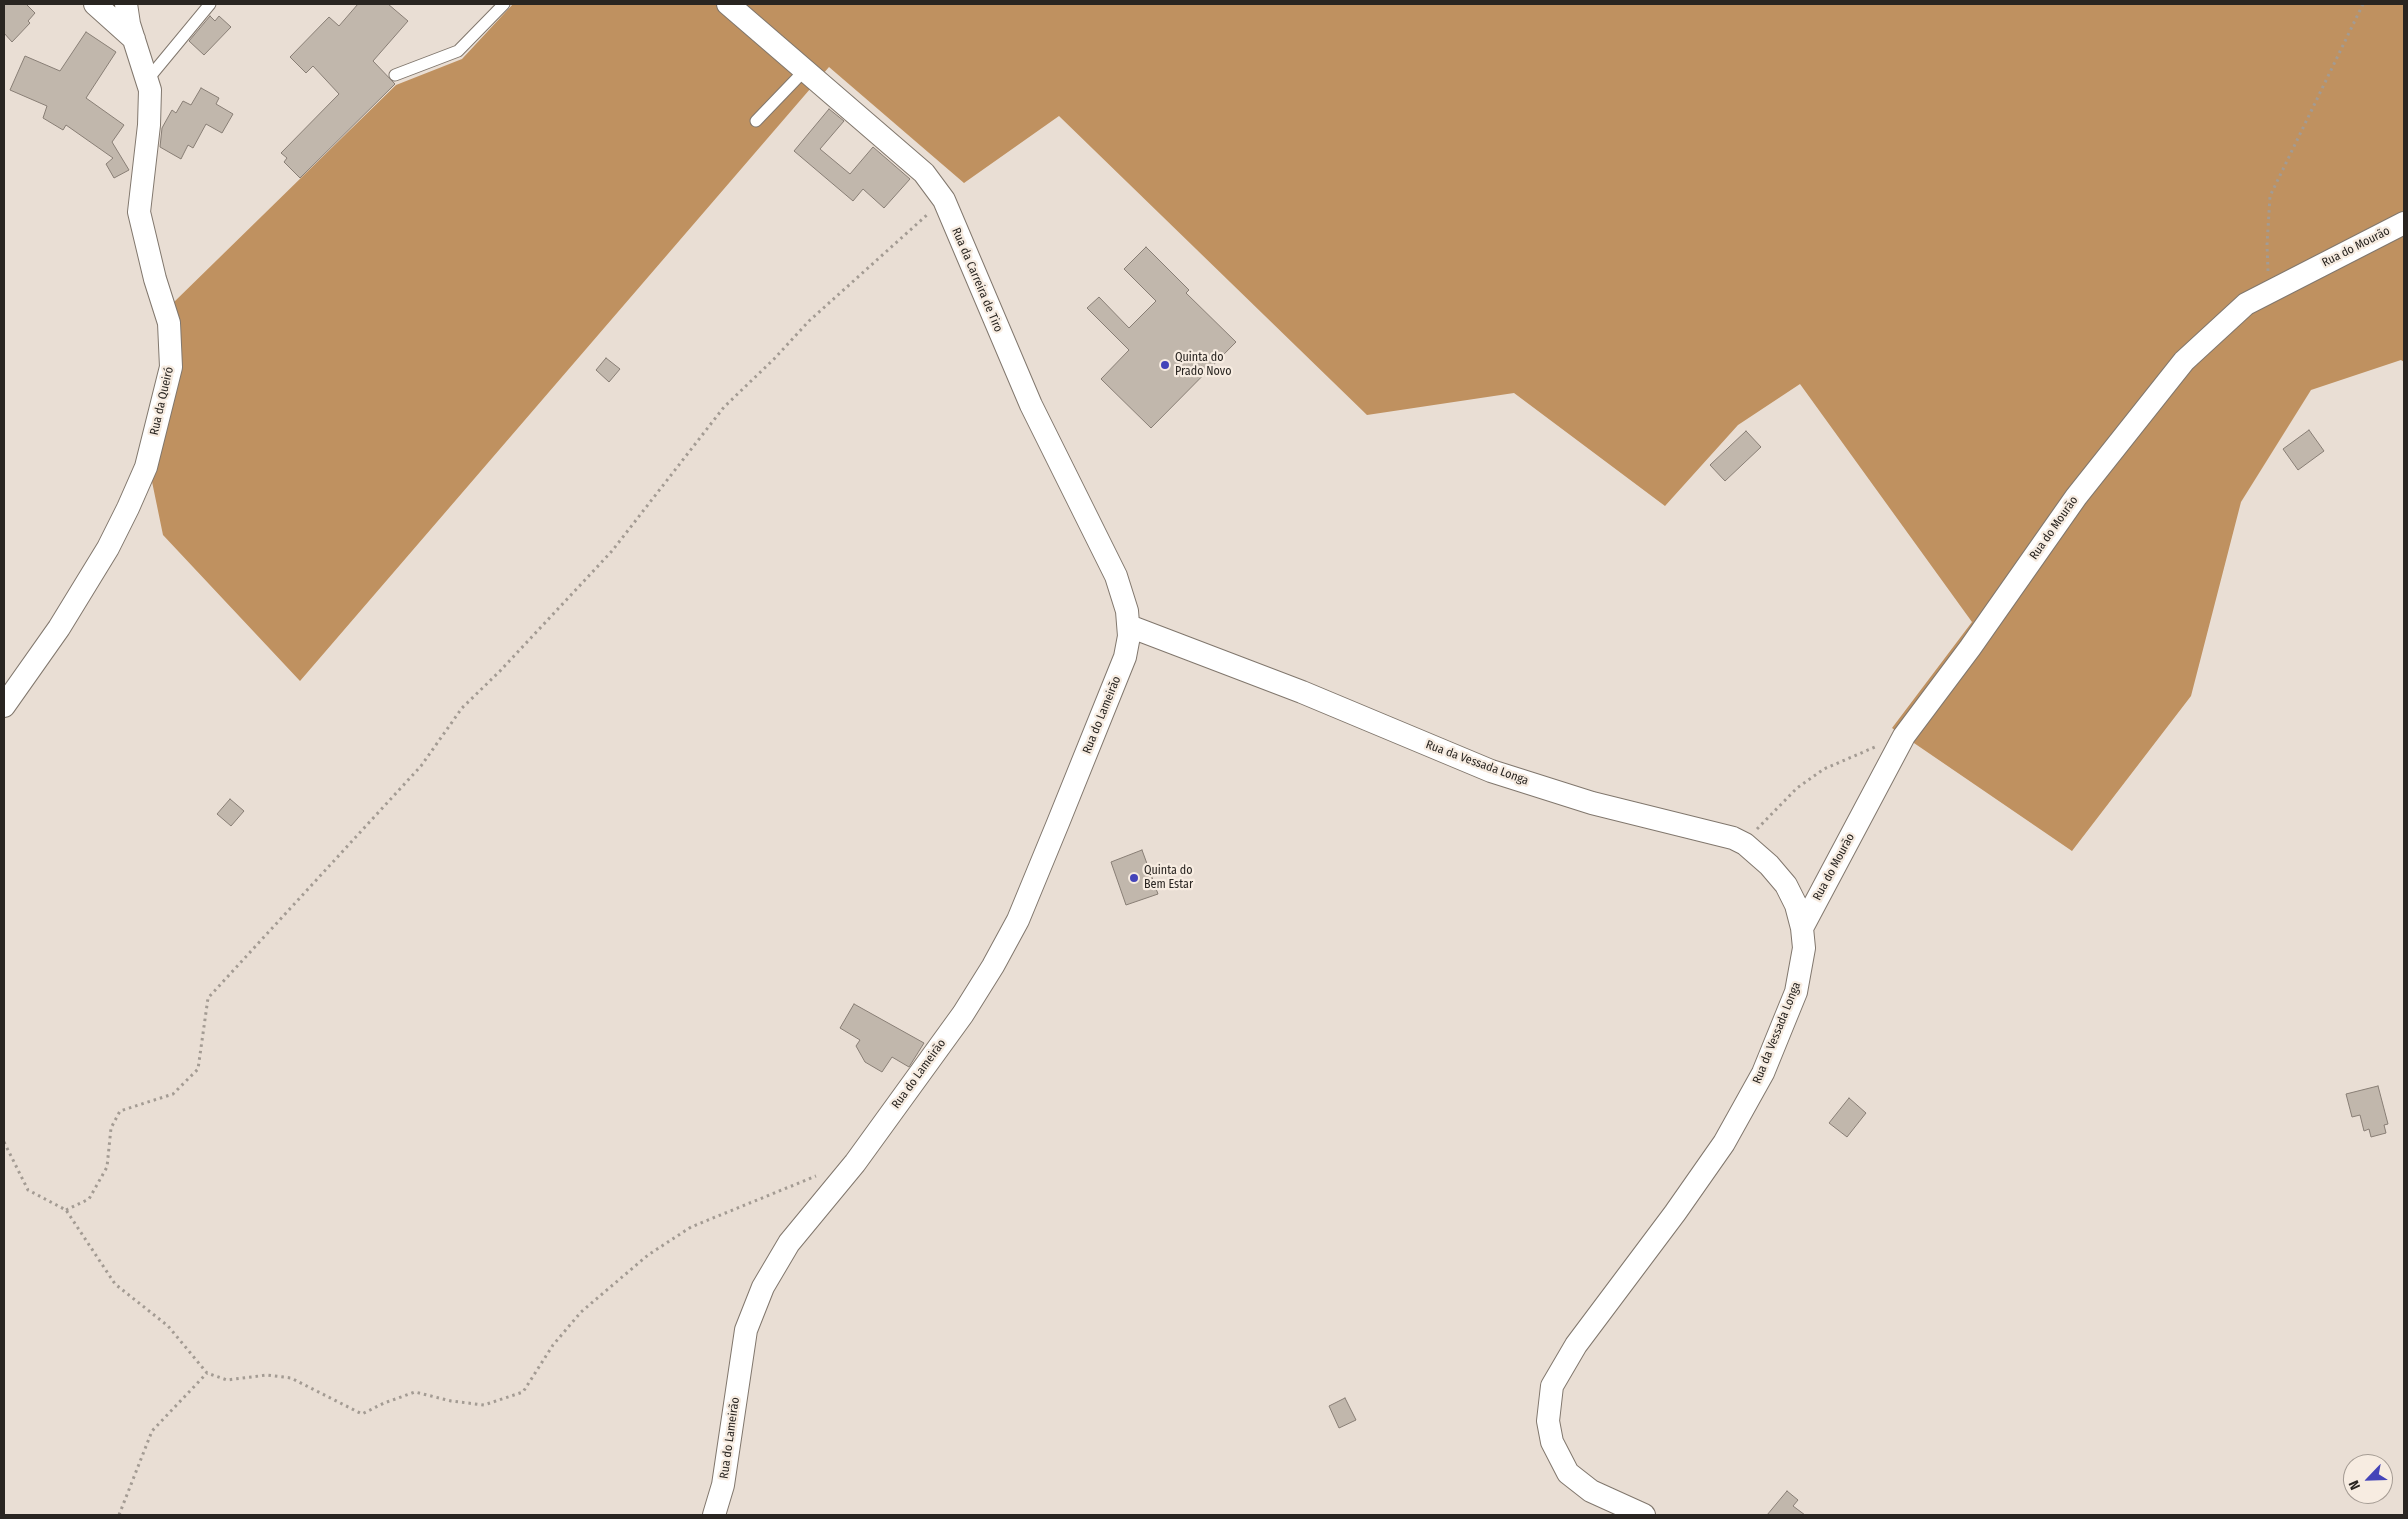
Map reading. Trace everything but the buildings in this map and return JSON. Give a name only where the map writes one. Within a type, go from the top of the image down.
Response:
[{"type":"street","points":[[94,4],[134,40]]},
{"type":"street","name":"Rua da Queiró","points":[[4,706],[59,628],[117,531],[146,467],[166,392],[172,351],[170,330],[166,306],[155,280],[139,212],[149,125],[150,99],[148,79],[134,40],[126,4]]},
{"type":"street","name":"Rua da Carreira de Tiro","points":[[728,4],[924,173],[944,200],[1031,405],[1116,576],[1125,601],[1129,626]]},
{"type":"street","name":"Rua do Mourão","points":[[1802,928],[1904,736],[1970,648],[2076,497],[2184,361],[2246,304],[2404,223]]},
{"type":"street","name":"Rua da Vessada Longa","points":[[1129,626],[1302,692],[1491,771],[1592,802],[1717,833],[1744,844],[1769,865],[1786,885],[1796,905],[1802,928],[1804,948],[1796,992],[1763,1073],[1746,1107],[1675,1213],[1576,1345],[1552,1386],[1548,1421],[1552,1442],[1568,1473],[1591,1492],[1644,1515]]},
{"type":"street","name":"Rua do Lameirão","points":[[714,1515],[723,1485],[746,1330],[763,1287],[789,1243],[855,1163],[963,1014],[993,966],[1018,920],[1125,657],[1129,626]]},
{"type":"lane","points":[[148,79],[210,4]]},
{"type":"lane","points":[[395,75],[458,51],[504,4]]},
{"type":"lane","points":[[756,120],[805,70]]},
{"type":"path","points":[[2270,292],[2267,245],[2270,196],[2363,4]]},
{"type":"path","points":[[66,1210],[89,1199],[107,1167],[111,1128],[120,1111],[173,1094],[198,1069],[208,998],[421,766],[462,708],[500,671],[612,551],[724,407],[774,359],[809,321],[944,200]]},
{"type":"path","points":[[1744,844],[1772,812],[1797,788],[1824,769],[1854,754],[1904,736]]},
{"type":"path","points":[[4,1142],[28,1190],[66,1210],[115,1284],[168,1326],[207,1373],[227,1380],[267,1375],[291,1378],[362,1414],[384,1403],[415,1392],[452,1401],[484,1405],[523,1392],[553,1345],[581,1312],[648,1255],[691,1227],[796,1182],[821,1174]]},
{"type":"path","points":[[119,1515],[152,1431],[207,1373]]},
{"type":"shaded area","points":[[513,4],[2404,4],[2404,362],[2401,360],[2311,390],[2241,502],[2191,696],[2072,851],[1892,728],[1972,622],[1800,384],[1738,425],[1665,506],[1514,393],[1367,415],[1059,116],[964,183],[829,67],[300,681],[163,535],[149,467],[182,350],[173,303],[396,85],[462,59]]},
{"type":"place","name":"Quinta do Prado Novo","points":[[1165,365]]},
{"type":"place","name":"Quinta do Bem Estar","points":[[1134,878]]}]
